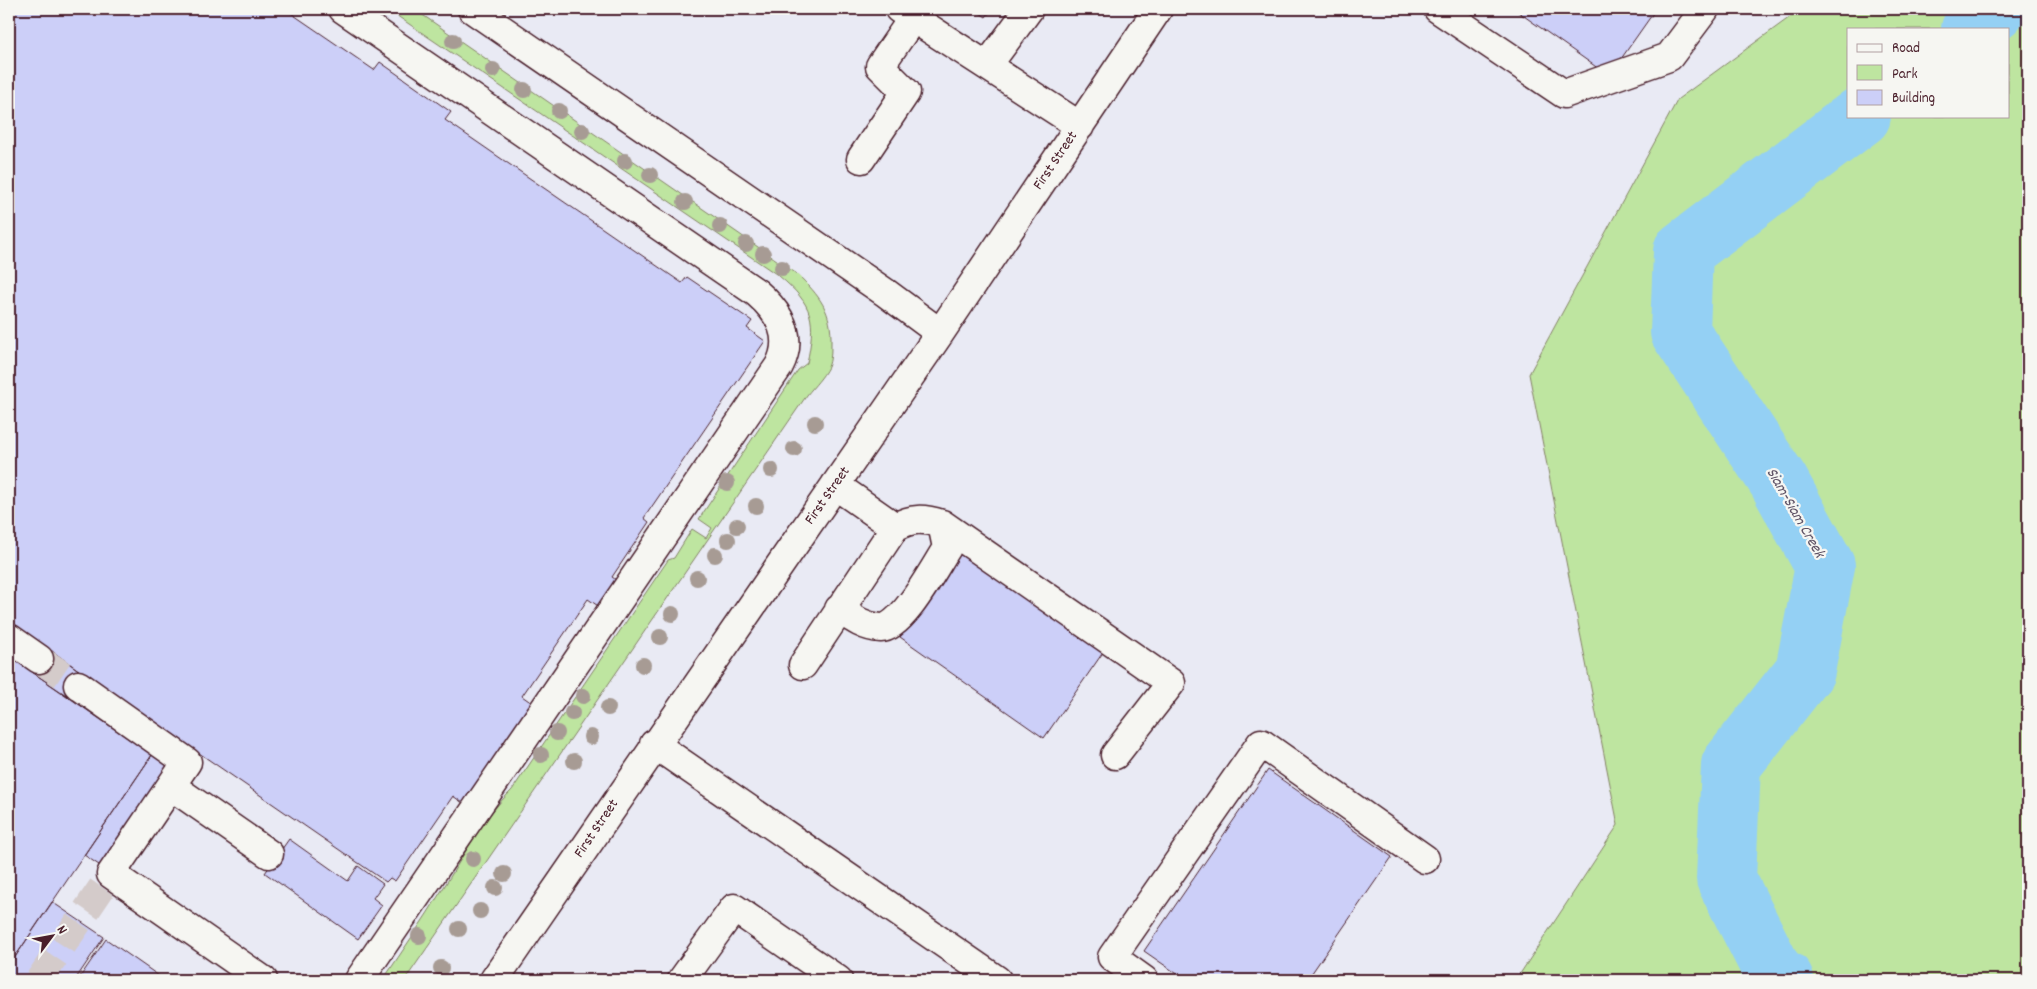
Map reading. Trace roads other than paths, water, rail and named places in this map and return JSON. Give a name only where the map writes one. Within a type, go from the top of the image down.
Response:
[{"type":"street","points":[[343,9],[757,293],[771,305],[781,320],[787,345],[780,366],[359,980]]},
{"type":"street","points":[[472,9],[886,293],[940,333]]},
{"type":"street","points":[[987,66],[1029,9]]},
{"type":"street","name":"First Street","points":[[494,980],[654,744],[940,333],[1158,9]]},
{"type":"street","points":[[1438,9],[1564,94],[1669,57],[1705,9]]},
{"type":"street","points":[[861,159],[906,92],[880,66],[906,13],[1080,126]]},
{"type":"street","points":[[835,485],[895,527]]},
{"type":"street","points":[[803,665],[895,527],[906,521],[924,518],[942,524],[1171,684],[1116,754]]},
{"type":"street","points":[[839,609],[863,625],[883,628],[900,619],[947,548],[942,524]]},
{"type":"street","points":[[9,638],[39,659]]},
{"type":"street","points":[[78,685],[187,762],[111,874],[236,973],[264,980]]},
{"type":"street","points":[[1144,980],[1112,957],[1261,743],[1425,859]]},
{"type":"street","points":[[654,744],[996,980]]},
{"type":"street","points":[[171,786],[268,854]]},
{"type":"street","points":[[682,980],[734,908],[838,980]]},
{"type":"waterway","name":"Siam-Siam Creek","points":[[1972,28],[1996,9]]},
{"type":"waterway","name":"Siam-Siam Creek","points":[[1784,980],[1775,976],[1726,879],[1731,765],[1805,671],[1825,566],[1779,482],[1680,332],[1683,251],[1858,118]]},
{"type":"tunnel","points":[[39,659],[78,685]]},
{"type":"tunnel","points":[[39,980],[111,874]]}]
